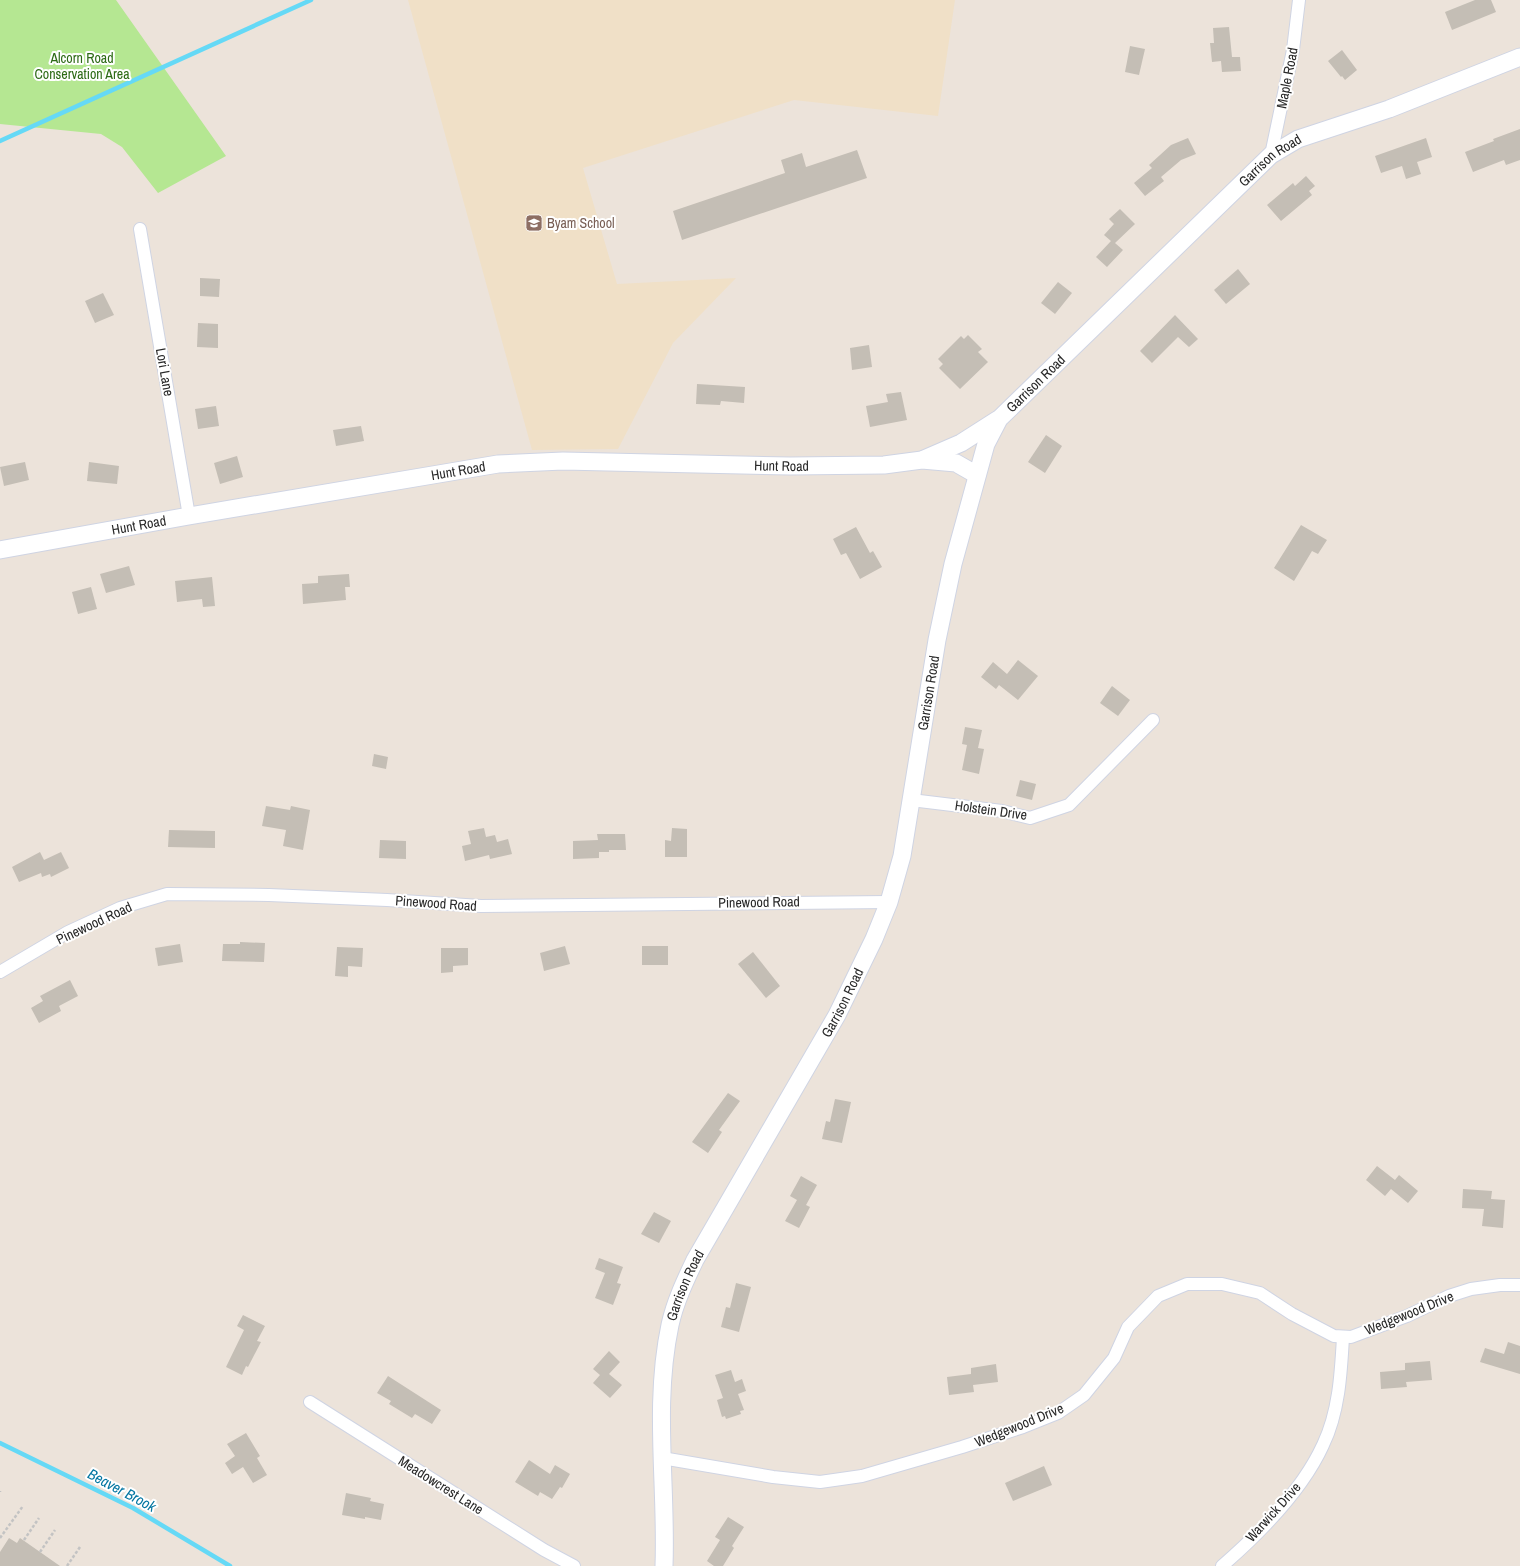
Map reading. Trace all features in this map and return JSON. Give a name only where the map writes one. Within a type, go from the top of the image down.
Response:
[{"type":"street","name":"Maple Road","points":[[1271,155],[1293,50],[1299,0]]},
{"type":"street","name":"Garrison Road","points":[[664,1566],[665,1536],[662,1458],[662,1394],[665,1353],[670,1324],[680,1291],[695,1260],[837,1015],[874,939],[889,902],[902,856],[945,602],[962,526],[986,444],[999,419],[1271,155],[1298,138],[1389,109],[1520,57]]},
{"type":"street","name":"Lori Lane","points":[[140,228],[189,516]]},
{"type":"street","name":"Hunt Road","points":[[922,460],[961,443],[999,419]]},
{"type":"street","name":"Hunt Road","points":[[0,550],[189,516],[498,464],[562,461],[790,466],[884,466],[922,460],[956,463],[977,475]]},
{"type":"street","name":"Holstein Drive","points":[[911,800],[1002,811],[1030,818],[1069,805],[1154,720]]},
{"type":"street","name":"Pinewood Road","points":[[0,972],[68,932],[120,908],[167,894],[292,896],[481,906],[889,902]]},
{"type":"street","name":"Wedgewood Drive","points":[[662,1458],[773,1477],[820,1482],[862,1476],[962,1447],[1058,1413],[1084,1395],[1114,1358],[1128,1327],[1158,1296],[1187,1284],[1222,1284],[1260,1293],[1292,1314],[1334,1336],[1343,1337],[1351,1337],[1407,1316],[1449,1296],[1471,1289],[1500,1285],[1520,1285]]},
{"type":"street","name":"Warwick Drive","points":[[1222,1566],[1260,1531],[1298,1487],[1323,1445],[1334,1414],[1341,1371],[1343,1337]]},
{"type":"street","name":"Meadowcrest Lane","points":[[310,1402],[544,1550],[574,1566]]},
{"type":"path","points":[[0,1538],[22,1506]]},
{"type":"path","points":[[24,1540],[40,1518]]},
{"type":"path","points":[[40,1552],[55,1530]]},
{"type":"path","points":[[66,1566],[80,1547]]},
{"type":"shaded area","name":"Byam School","points":[[408,0],[955,0],[938,116],[794,100],[583,168],[617,284],[736,278],[673,343],[618,449],[532,450]]},
{"type":"green space","name":"Alcorn Road Conservation Area","points":[[0,0],[116,0],[226,156],[158,193],[122,147],[101,134],[0,124]]},
{"type":"building","points":[[1475,0],[1491,0],[1496,12],[1452,30],[1445,12]]},
{"type":"building","points":[[1229,27],[1232,57],[1240,57],[1241,71],[1222,72],[1221,61],[1212,62],[1210,43],[1214,43],[1213,28]]},
{"type":"building","points":[[1130,46],[1145,49],[1139,75],[1125,72]]},
{"type":"building","points":[[1342,50],[1357,70],[1345,80],[1328,61]]},
{"type":"building","points":[[1520,129],[1520,160],[1506,165],[1504,160],[1473,172],[1465,152]]},
{"type":"building","points":[[1188,138],[1196,154],[1181,160],[1161,177],[1164,181],[1145,196],[1134,183],[1152,168],[1149,165],[1171,145]]},
{"type":"building","points":[[1426,138],[1432,157],[1417,162],[1421,174],[1406,179],[1402,166],[1381,173],[1375,156]]},
{"type":"building","points":[[857,150],[867,178],[682,240],[673,211],[785,173],[781,160],[802,153],[806,167]]},
{"type":"building","points":[[1306,176],[1315,186],[1309,191],[1312,195],[1281,221],[1267,205],[1293,183],[1295,186]]},
{"type":"building","points":[[1120,209],[1135,224],[1115,243],[1123,250],[1107,267],[1096,257],[1111,241],[1104,235],[1114,224],[1109,219]]},
{"type":"building","points":[[1238,269],[1250,284],[1226,304],[1214,290]]},
{"type":"building","points":[[200,278],[220,279],[219,297],[200,296]]},
{"type":"building","points":[[1058,282],[1072,293],[1055,314],[1041,303]]},
{"type":"building","points":[[103,293],[114,315],[95,323],[85,301]]},
{"type":"building","points":[[1175,315],[1198,339],[1189,347],[1178,337],[1152,363],[1140,351]]},
{"type":"building","points":[[198,323],[218,324],[218,348],[197,347]]},
{"type":"building","points":[[968,335],[982,349],[978,352],[988,362],[960,389],[939,368],[943,364],[938,359],[961,336],[964,339]]},
{"type":"building","points":[[869,345],[872,367],[852,370],[850,348]]},
{"type":"building","points":[[697,384],[745,387],[744,403],[721,401],[720,405],[696,404]]},
{"type":"building","points":[[901,392],[907,420],[870,427],[866,406],[888,402],[886,394]]},
{"type":"building","points":[[216,406],[219,426],[198,429],[195,409]]},
{"type":"building","points":[[361,426],[364,441],[336,446],[333,430]]},
{"type":"building","points":[[1046,435],[1062,446],[1045,473],[1028,462]]},
{"type":"building","points":[[237,456],[243,477],[220,484],[214,463]]},
{"type":"building","points":[[25,462],[29,480],[4,486],[0,467]]},
{"type":"building","points":[[89,462],[119,466],[117,484],[87,481]]},
{"type":"building","points":[[1301,525],[1327,540],[1318,554],[1312,551],[1294,581],[1274,568]]},
{"type":"building","points":[[856,527],[870,553],[873,551],[882,567],[860,579],[846,553],[841,555],[833,539]]},
{"type":"building","points":[[129,566],[135,585],[106,593],[100,574]]},
{"type":"building","points":[[349,574],[350,587],[345,587],[346,600],[303,604],[302,584],[318,583],[318,576]]},
{"type":"building","points":[[212,577],[215,606],[203,607],[202,599],[177,602],[175,581]]},
{"type":"building","points":[[91,587],[97,609],[78,614],[72,592]]},
{"type":"building","points":[[1018,660],[1038,676],[1018,700],[999,685],[996,689],[981,677],[993,662],[1007,674]]},
{"type":"building","points":[[1112,686],[1130,700],[1118,716],[1100,703]]},
{"type":"building","points":[[965,727],[982,730],[978,748],[984,749],[979,774],[962,770],[967,745],[962,744]]},
{"type":"building","points":[[374,754],[388,757],[386,769],[372,766]]},
{"type":"building","points":[[1020,780],[1036,784],[1032,800],[1016,796]]},
{"type":"building","points":[[266,806],[290,810],[291,806],[310,810],[303,850],[283,846],[286,830],[262,826]]},
{"type":"building","points":[[484,828],[486,837],[495,835],[497,842],[508,839],[512,854],[490,859],[489,855],[465,861],[462,846],[471,844],[468,831]]},
{"type":"building","points":[[672,828],[687,829],[687,857],[665,857],[665,840],[671,841]]},
{"type":"building","points":[[169,830],[215,831],[215,848],[168,847]]},
{"type":"building","points":[[597,834],[625,834],[626,850],[609,850],[609,852],[599,852],[599,858],[573,859],[573,841],[598,840]]},
{"type":"building","points":[[380,840],[406,841],[406,859],[379,858]]},
{"type":"building","points":[[40,852],[44,860],[61,852],[69,868],[51,877],[50,874],[42,877],[41,873],[19,882],[12,867]]},
{"type":"building","points":[[240,942],[265,943],[264,962],[222,961],[223,944],[240,944]]},
{"type":"building","points":[[180,944],[183,962],[158,966],[155,948]]},
{"type":"building","points":[[565,946],[570,964],[544,971],[540,953]]},
{"type":"building","points":[[642,946],[668,946],[668,965],[642,965]]},
{"type":"building","points":[[337,947],[363,948],[362,967],[348,966],[348,977],[335,976]]},
{"type":"building","points":[[441,948],[468,948],[468,965],[453,966],[453,972],[441,973]]},
{"type":"building","points":[[753,952],[780,986],[766,998],[738,964]]},
{"type":"building","points":[[70,980],[78,996],[59,1006],[61,1011],[39,1023],[31,1008],[43,1001],[40,996]]},
{"type":"building","points":[[728,1093],[740,1101],[719,1130],[722,1132],[708,1153],[692,1142]]},
{"type":"building","points":[[835,1099],[851,1102],[842,1143],[822,1139],[826,1121],[830,1122]]},
{"type":"building","points":[[1377,1166],[1395,1180],[1399,1175],[1418,1191],[1408,1203],[1391,1189],[1385,1196],[1366,1180]]},
{"type":"building","points":[[801,1176],[817,1185],[806,1205],[810,1207],[799,1228],[785,1221],[797,1200],[790,1196]]},
{"type":"building","points":[[1463,1189],[1492,1191],[1491,1199],[1505,1200],[1503,1228],[1482,1226],[1484,1209],[1462,1208]]},
{"type":"building","points":[[654,1212],[671,1221],[659,1243],[641,1234]]},
{"type":"building","points":[[599,1258],[623,1267],[617,1283],[621,1284],[613,1305],[595,1298],[605,1273],[595,1269]]},
{"type":"building","points":[[736,1283],[751,1287],[739,1332],[721,1327],[726,1307],[730,1308]]},
{"type":"building","points":[[243,1315],[265,1326],[257,1341],[261,1342],[248,1367],[246,1366],[242,1375],[226,1367],[244,1330],[237,1326]]},
{"type":"building","points":[[1508,1342],[1520,1346],[1520,1374],[1480,1362],[1485,1348],[1504,1354]]},
{"type":"building","points":[[609,1351],[620,1362],[609,1374],[622,1385],[610,1398],[593,1383],[600,1375],[593,1369]]},
{"type":"building","points":[[1430,1361],[1432,1380],[1406,1382],[1407,1387],[1381,1389],[1380,1372],[1405,1370],[1405,1363]]},
{"type":"building","points":[[996,1364],[998,1382],[973,1385],[974,1392],[949,1395],[947,1377],[971,1374],[971,1368]]},
{"type":"building","points":[[731,1370],[735,1382],[742,1379],[746,1391],[738,1394],[744,1410],[740,1411],[741,1414],[726,1419],[725,1416],[722,1417],[717,1400],[723,1398],[715,1375]]},
{"type":"building","points":[[388,1376],[441,1410],[432,1424],[415,1414],[412,1418],[389,1404],[391,1401],[377,1393]]},
{"type":"building","points":[[246,1433],[260,1456],[257,1458],[267,1475],[253,1483],[243,1467],[232,1474],[225,1463],[235,1456],[227,1444]]},
{"type":"building","points":[[529,1460],[550,1474],[555,1465],[570,1474],[562,1488],[560,1487],[552,1499],[540,1492],[538,1496],[515,1482]]},
{"type":"building","points":[[1044,1466],[1052,1485],[1013,1501],[1005,1483]]},
{"type":"building","points":[[346,1493],[371,1498],[370,1501],[384,1504],[381,1520],[342,1515]]},
{"type":"building","points":[[728,1517],[744,1527],[732,1546],[734,1548],[723,1566],[714,1566],[707,1561],[720,1540],[715,1537]]},
{"type":"building","points":[[9,1538],[17,1543],[20,1538],[60,1566],[0,1566],[0,1552]]},
{"type":"waterway","points":[[0,141],[311,0]]},
{"type":"waterway","name":"Beaver Brook","points":[[0,1443],[133,1508],[230,1566]]},
{"type":"place","name":"Byam School","points":[[534,223]]}]
